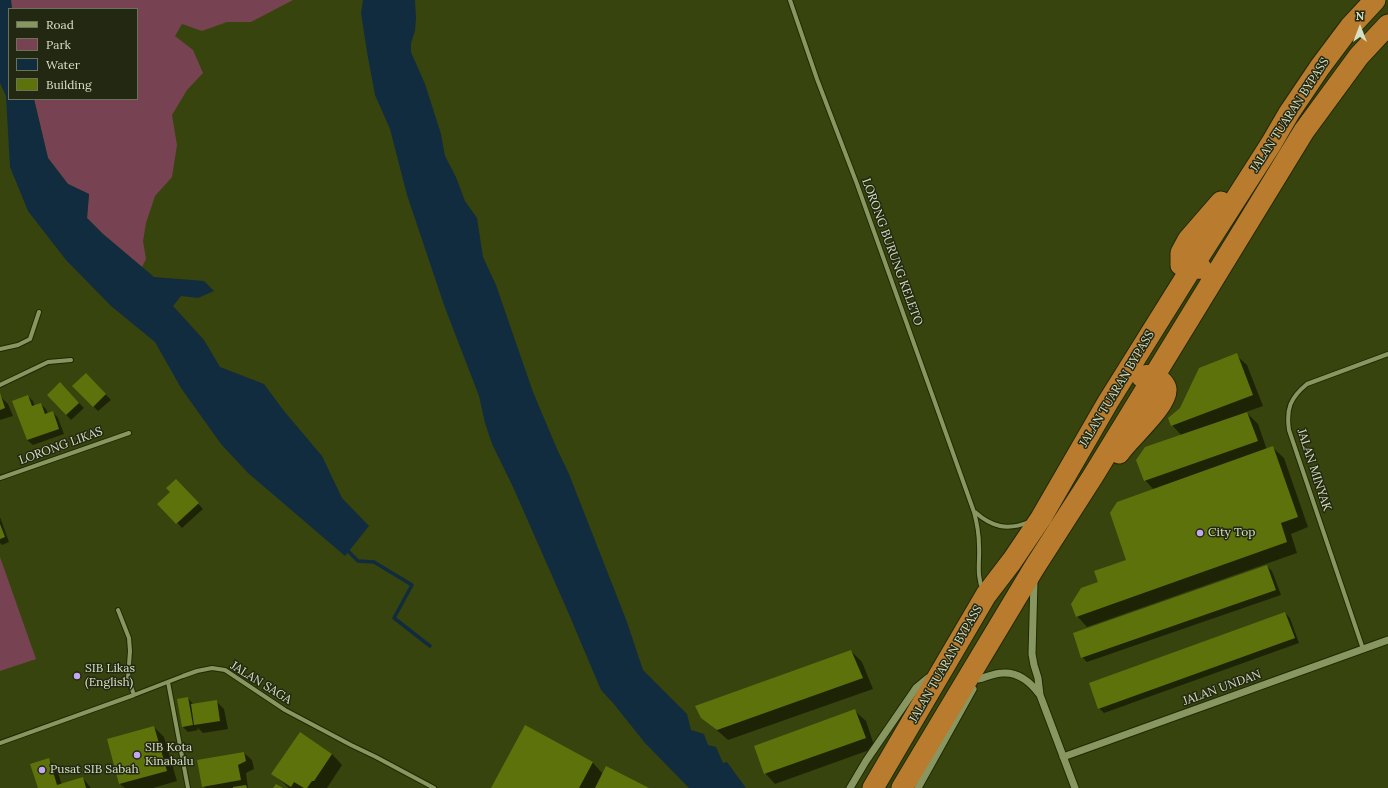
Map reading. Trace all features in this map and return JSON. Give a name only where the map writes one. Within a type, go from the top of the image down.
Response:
[{"type":"highway","name":"JALAN TUARAN BYPASS","points":[[873,788],[986,595],[1012,561],[1041,518],[1108,402],[1190,269],[1271,144],[1288,113],[1350,27],[1375,0]]},
{"type":"highway","name":"JALAN TUARAN BYPASS","points":[[902,788],[1034,568],[1093,476],[1304,131],[1360,56],[1388,25]]},
{"type":"highway","points":[[1190,269],[1206,268],[1223,252],[1234,247]]},
{"type":"highway","points":[[1041,518],[1058,502],[1129,389],[1140,378],[1147,375],[1154,376]]},
{"type":"street","name":"LORONG BURUNG KELETO","points":[[790,0],[817,79],[857,184],[974,512],[980,548],[979,572],[981,585],[986,595]]},
{"type":"street","points":[[0,349],[18,345],[30,338],[39,312]]},
{"type":"street","name":"JALAN MINYAK","points":[[1363,649],[1290,430],[1288,411],[1297,392],[1306,384],[1388,354]]},
{"type":"street","points":[[0,385],[48,362],[71,360]]},
{"type":"street","name":"LORONG LIKAS","points":[[0,478],[129,432]]},
{"type":"street","points":[[974,512],[985,521],[996,526],[1023,525],[1041,518]]},
{"type":"street","points":[[1009,624],[1034,568]]},
{"type":"street","points":[[1034,568],[1032,654],[1034,665],[1038,678],[1040,695],[1075,788]]},
{"type":"street","points":[[118,610],[129,638],[130,651],[128,678],[134,695]]},
{"type":"street","name":"JALAN UNDAN","points":[[1063,757],[1388,640]]},
{"type":"street","points":[[850,788],[866,761],[916,688],[947,662]]},
{"type":"street","name":"JALAN SAGA","points":[[0,743],[183,676],[212,668],[225,670],[285,710],[434,788]]},
{"type":"street","points":[[918,788],[982,672]]},
{"type":"street","points":[[979,679],[1003,673],[1013,674],[1023,678],[1033,686],[1040,695]]},
{"type":"street","points":[[168,682],[188,788]]},
{"type":"green space","points":[[11,0],[293,0],[251,22],[227,22],[202,31],[182,24],[175,36],[193,50],[203,73],[187,90],[172,115],[177,145],[172,177],[155,196],[146,223],[143,241],[146,259],[142,267],[103,234],[87,218],[89,194],[68,184],[48,158],[34,100],[138,100],[138,8],[12,8]]},
{"type":"green space","points":[[0,557],[36,659],[0,671]]},
{"type":"water","points":[[0,0],[11,0],[12,8],[8,8],[8,100],[34,100],[48,158],[68,184],[89,194],[87,218],[103,234],[154,277],[204,281],[214,291],[198,298],[181,296],[173,306],[204,340],[220,367],[264,384],[284,411],[322,456],[342,498],[369,526],[345,556],[248,473],[221,444],[181,388],[155,342],[111,306],[66,260],[28,211],[10,167],[6,96],[0,83]]},
{"type":"water","points":[[363,0],[415,0],[415,31],[411,43],[411,52],[425,84],[441,134],[445,156],[456,177],[465,201],[477,218],[483,257],[496,285],[533,392],[569,474],[627,622],[643,670],[687,714],[691,730],[704,734],[708,745],[716,747],[723,763],[727,762],[746,788],[689,788],[645,743],[601,690],[513,487],[492,444],[485,423],[479,396],[444,305],[407,195],[390,129],[375,95],[361,13]]},
{"type":"building","points":[[1237,353],[1253,395],[1171,426],[1168,418],[1180,408],[1199,368]]},
{"type":"building","points":[[86,373],[106,394],[93,407],[72,386]]},
{"type":"building","points":[[60,382],[79,403],[66,415],[47,395]]},
{"type":"building","points":[[0,393],[5,408],[0,410]]},
{"type":"building","points":[[28,395],[32,406],[41,403],[45,414],[53,411],[59,429],[27,440],[12,401]]},
{"type":"building","points":[[1247,412],[1258,441],[1144,481],[1136,460],[1145,447]]},
{"type":"building","name":"City Top","points":[[1273,446],[1298,517],[1281,523],[1287,542],[1076,617],[1071,604],[1081,588],[1098,582],[1094,571],[1126,560],[1110,513],[1117,502]]},
{"type":"building","points":[[176,479],[199,503],[176,524],[157,504],[170,492],[166,488]]},
{"type":"building","points":[[0,524],[5,537],[0,539]]},
{"type":"building","points":[[1267,565],[1276,590],[1081,658],[1073,633]]},
{"type":"building","points":[[1285,612],[1295,638],[1098,709],[1089,683]]},
{"type":"building","points":[[851,650],[863,678],[717,730],[701,718],[695,706]]},
{"type":"building","points":[[188,697],[193,725],[182,727],[177,699]]},
{"type":"building","points":[[217,700],[220,721],[194,725],[191,704]]},
{"type":"building","points":[[855,709],[866,738],[764,774],[754,746]]},
{"type":"building","points":[[525,725],[593,762],[579,788],[491,788]]},
{"type":"building","name":"SIB Kota Kinabalu","points":[[154,726],[167,771],[119,784],[107,739]]},
{"type":"building","points":[[300,732],[332,754],[314,781],[312,781],[307,788],[304,788],[294,782],[291,787],[271,774]]},
{"type":"building","points":[[244,752],[246,761],[238,765],[241,780],[202,787],[197,760]]},
{"type":"building","name":"Pusat SIB Sabah","points":[[49,758],[57,785],[83,777],[86,788],[38,788],[30,764]]},
{"type":"building","points":[[606,766],[649,788],[595,788]]},
{"type":"building","points":[[276,784],[283,788],[273,788]]},
{"type":"building","points":[[246,785],[247,788],[233,788],[233,787]]},
{"type":"waterway","points":[[347,547],[348,551],[358,561],[374,562],[412,585],[394,618],[430,646]]},
{"type":"place","name":"City Top","points":[[1200,533]]},
{"type":"place","name":"SIB Likas (English)","points":[[77,676]]},
{"type":"place","name":"SIB Kota Kinabalu","points":[[137,755]]},
{"type":"place","name":"Pusat SIB Sabah","points":[[42,770]]}]
